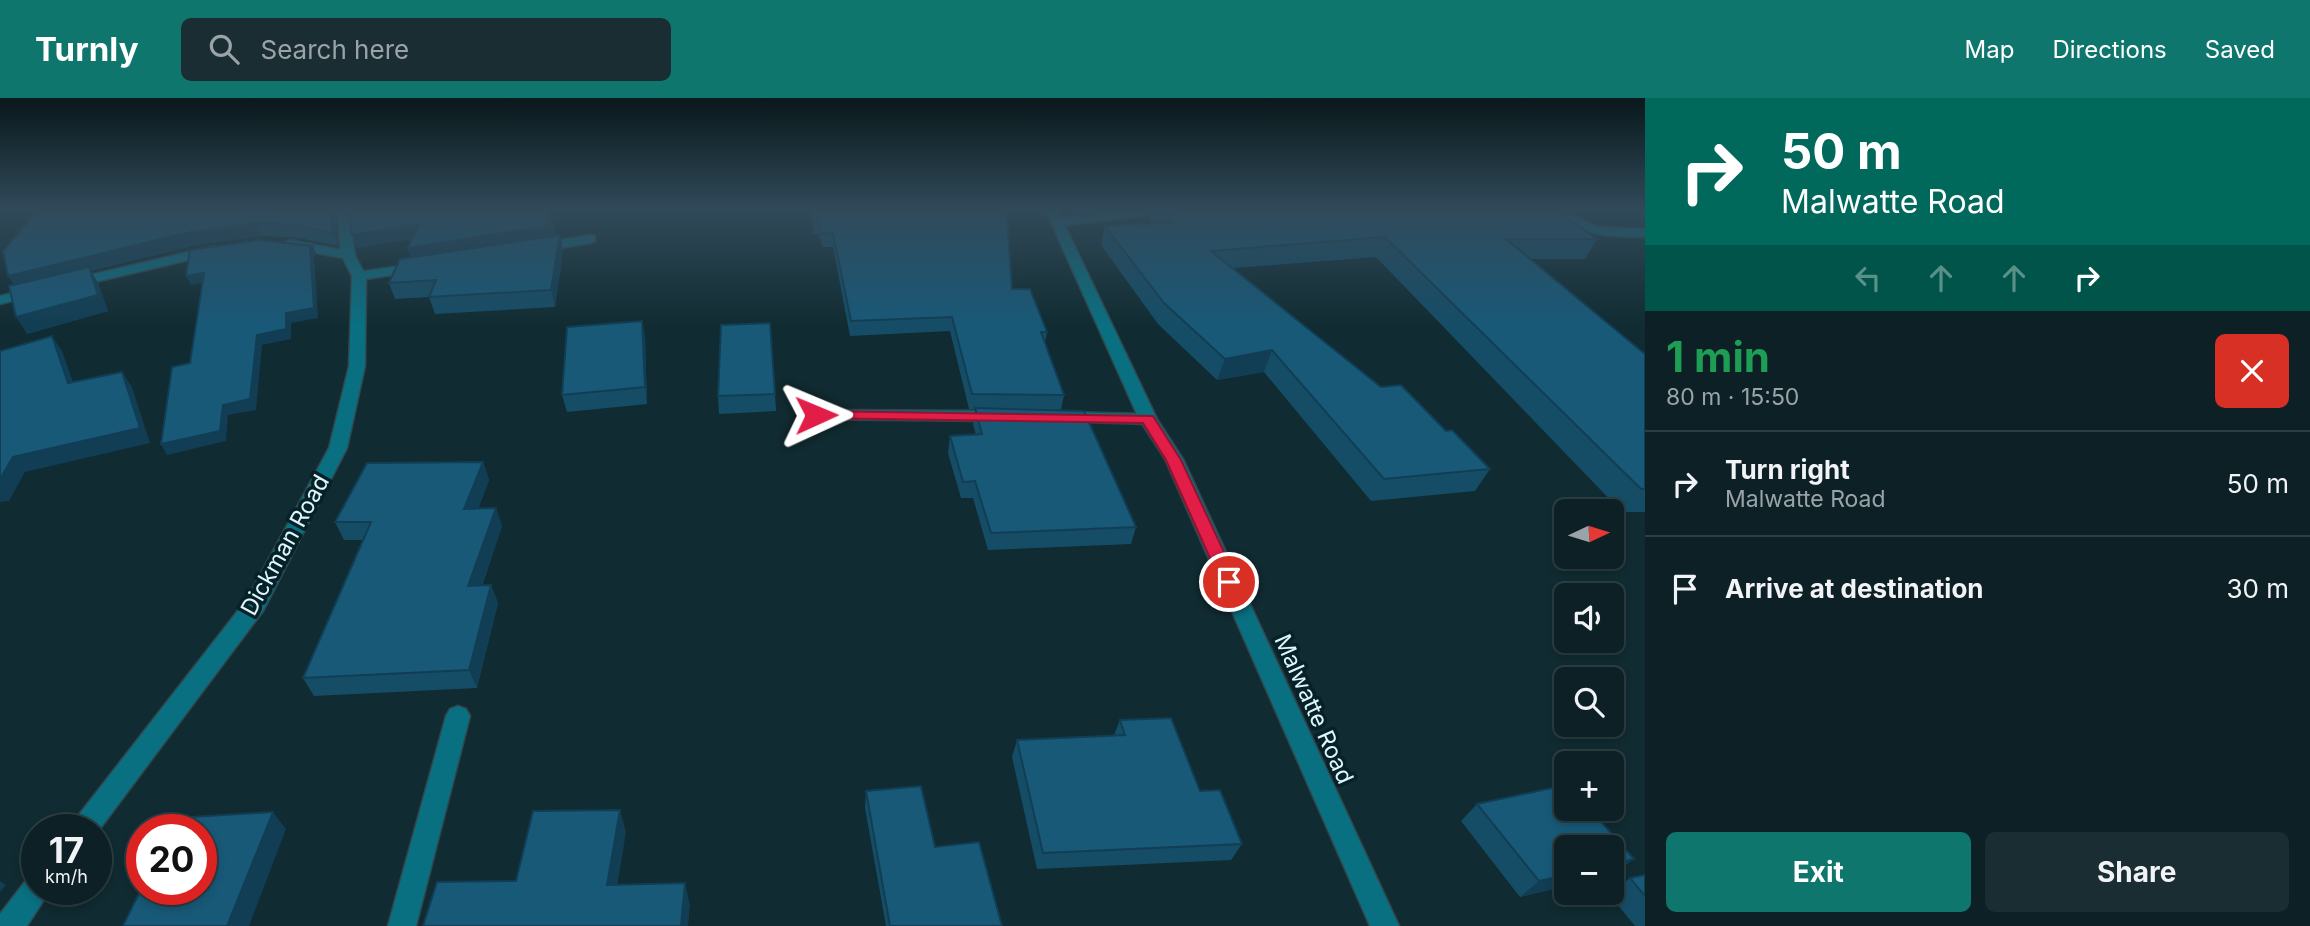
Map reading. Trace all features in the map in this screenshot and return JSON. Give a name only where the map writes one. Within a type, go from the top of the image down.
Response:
[{"type":"street","points":[[0,300],[213,250]]},
{"type":"street","points":[[322,250],[348,255],[347,250]]},
{"type":"street","name":"Malwatte Road","points":[[1070,250],[1148,419],[1174,460],[1385,926]]},
{"type":"street","name":"Dickman Road","points":[[95,814],[255,605],[338,448],[357,366],[359,276],[348,255]]},
{"type":"street","points":[[359,276],[441,263]]},
{"type":"street","points":[[816,415],[1148,419]]},
{"type":"street","points":[[402,926],[458,716]]},
{"type":"street","points":[[9,926],[25,905]]},
{"type":"building","points":[[4,250],[117,250],[8,276]]},
{"type":"building","points":[[190,250],[310,250],[314,308],[286,313],[286,329],[257,335],[250,399],[223,405],[220,431],[161,444],[172,367],[190,363],[204,273],[186,276]]},
{"type":"building","points":[[462,250],[558,250],[551,290],[429,297],[436,280],[389,283],[400,259]]},
{"type":"building","points":[[836,250],[1009,250],[1012,289],[1030,289],[1047,332],[1041,332],[1064,395],[972,394],[952,317],[851,321]]},
{"type":"building","points":[[1123,250],[1228,250],[1211,251],[1381,387],[1401,385],[1446,431],[1452,430],[1490,469],[1384,479],[1272,350],[1225,359],[1164,303]]},
{"type":"building","points":[[1398,250],[1519,250],[1645,354],[1645,489],[1641,489]]},
{"type":"building","points":[[89,267],[98,295],[16,317],[9,286]]},
{"type":"building","points":[[642,321],[645,387],[562,395],[567,327]]},
{"type":"building","points":[[770,323],[775,394],[718,396],[721,325]]},
{"type":"building","points":[[52,336],[68,383],[122,372],[140,428],[13,457],[0,479],[0,351]]},
{"type":"building","points":[[975,408],[1084,411],[1136,527],[991,533],[975,481],[963,482],[950,436],[982,434]]},
{"type":"building","points":[[483,462],[464,509],[496,508],[468,586],[491,585],[469,670],[303,678],[371,522],[335,522],[367,463]]},
{"type":"building","points":[[1171,718],[1200,791],[1220,790],[1242,844],[1043,853],[1017,740],[1125,735],[1120,720]]},
{"type":"building","points":[[921,786],[935,847],[979,842],[1002,926],[890,926],[866,791]]},
{"type":"building","points":[[1554,788],[1554,821],[1600,821],[1613,835],[1554,835],[1554,878],[1539,881],[1477,804]]},
{"type":"building","points":[[620,810],[607,885],[685,883],[681,926],[423,926],[437,882],[516,881],[533,811]]},
{"type":"building","points":[[273,812],[227,926],[123,926],[133,905],[217,905],[217,815]]},
{"type":"building","points":[[1624,848],[1634,859],[1624,861]]},
{"type":"building","points":[[1645,875],[1645,896],[1630,878]]},
{"type":"route","points":[[816,415],[1148,419],[1174,460],[1229,582]]}]
